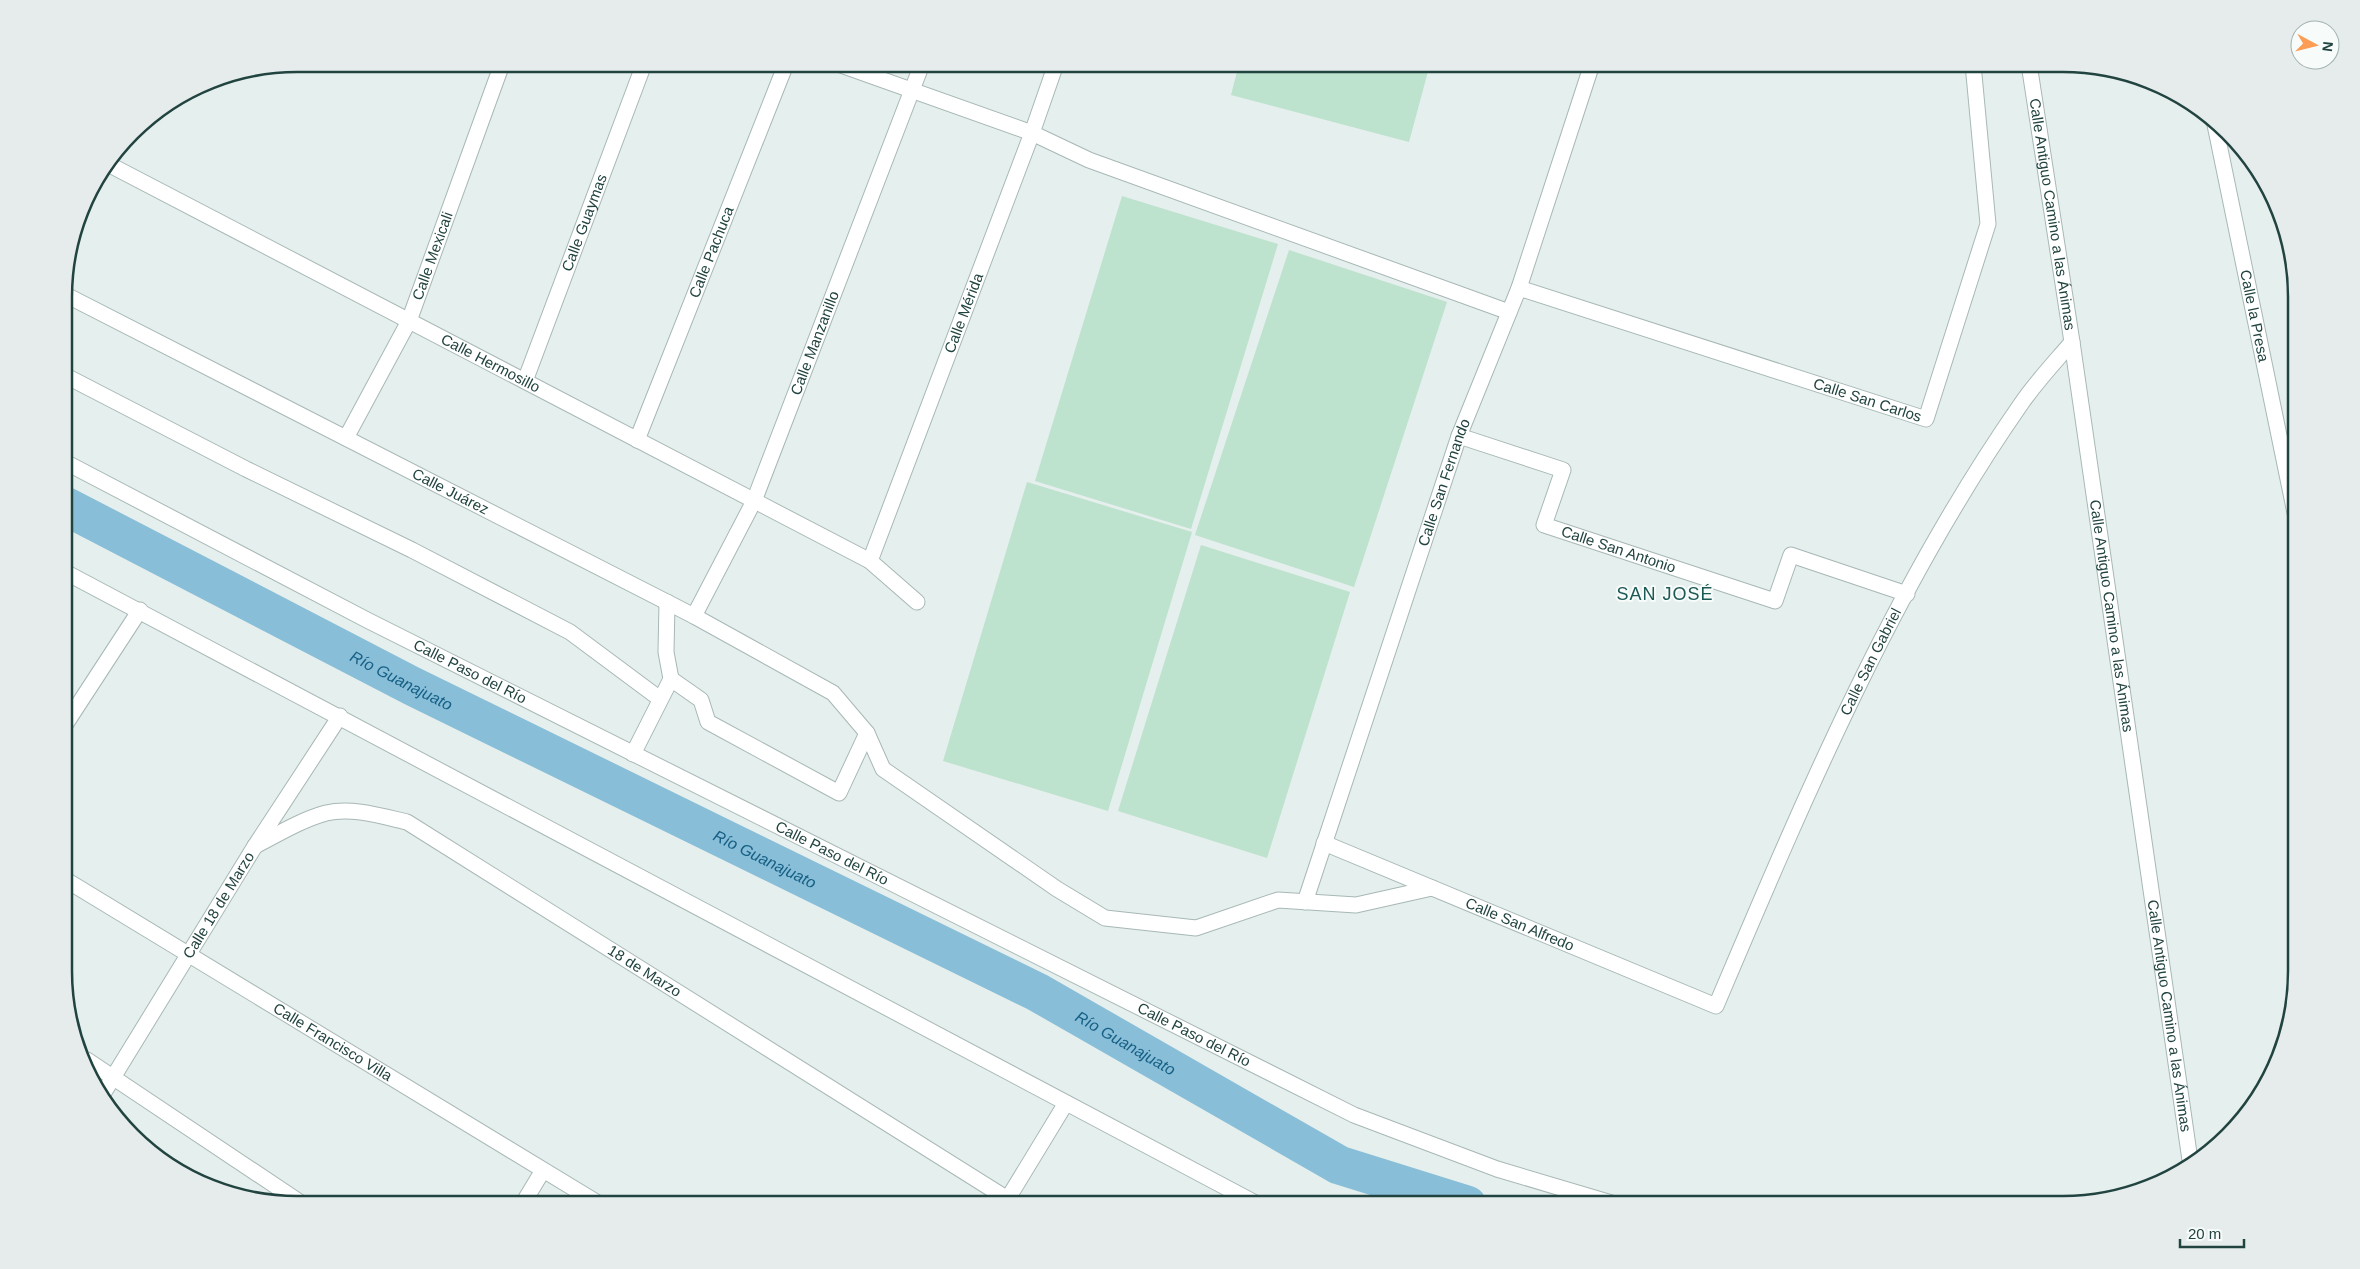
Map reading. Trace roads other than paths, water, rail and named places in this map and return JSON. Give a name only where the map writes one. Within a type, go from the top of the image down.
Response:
[{"type":"street","name":"Calle Mexicali","points":[[346,438],[409,321],[499,72]]},
{"type":"street","name":"Calle Guaymas","points":[[525,382],[641,72]]},
{"type":"street","name":"Calle Pachuca","points":[[637,440],[783,72]]},
{"type":"street","points":[[859,72],[1032,133],[1089,160],[1509,312]]},
{"type":"street","name":"Calle Manzanillo","points":[[694,616],[754,501],[919,72]]},
{"type":"street","name":"Calle Mérida","points":[[870,561],[1032,133],[1053,72]]},
{"type":"street","name":"Calle San Fernando","points":[[1305,902],[1459,436],[1519,288],[1589,72]]},
{"type":"street","name":"Calle San Carlos","points":[[1519,288],[1926,419],[1988,224],[1974,72]]},
{"type":"street","name":"Calle Antiguo Camino a las Ánimas","points":[[2030,72],[2072,342],[2190,1158]]},
{"type":"street","name":"Calle la Presa","points":[[2217,133],[2288,479]]},
{"type":"street","name":"Calle Hermosillo","points":[[114,167],[870,561],[917,602]]},
{"type":"street","name":"Calle Juárez","points":[[72,298],[694,616],[833,693],[867,733]]},
{"type":"street","name":"Calle San Gabriel","points":[[1716,1006],[1802,803],[1864,675],[1942,528],[2022,402],[2072,342]]},
{"type":"street","points":[[72,379],[246,469],[412,550],[570,632],[660,699]]},
{"type":"street","name":"Calle San Antonio","points":[[1459,436],[1563,470],[1544,525],[1775,601],[1792,555],[1907,594]]},
{"type":"street","name":"Calle Paso del Río","points":[[72,466],[367,620],[1354,1115],[1497,1169],[1588,1196]]},
{"type":"street","points":[[72,576],[1242,1196]]},
{"type":"street","points":[[633,754],[671,679],[666,652],[667,602]]},
{"type":"street","points":[[72,714],[140,610]]},
{"type":"street","points":[[671,679],[701,700],[708,722],[839,792],[867,733]]},
{"type":"street","name":"Calle 18 de Marzo","points":[[106,1089],[255,846],[340,716]]},
{"type":"street","points":[[867,733],[883,769],[1057,889],[1105,918],[1196,928],[1278,900],[1356,905],[1432,888]]},
{"type":"street","name":"18 de Marzo","points":[[255,846],[295,826],[327,813],[359,812],[407,822],[999,1196]]},
{"type":"street","name":"Calle San Alfredo","points":[[1324,843],[1716,1006]]},
{"type":"street","name":"Calle Francisco Villa","points":[[72,884],[542,1172],[585,1196]]},
{"type":"street","points":[[92,1063],[291,1196]]},
{"type":"street","points":[[1014,1196],[1066,1103]]},
{"type":"street","points":[[527,1196],[542,1172]]},
{"type":"waterway","name":"Río Guanajuato","points":[[72,510],[412,686],[1037,992],[1339,1165],[1438,1196]]},
{"type":"district","name":"SAN JOSÉ","points":[[1665,594]]}]
